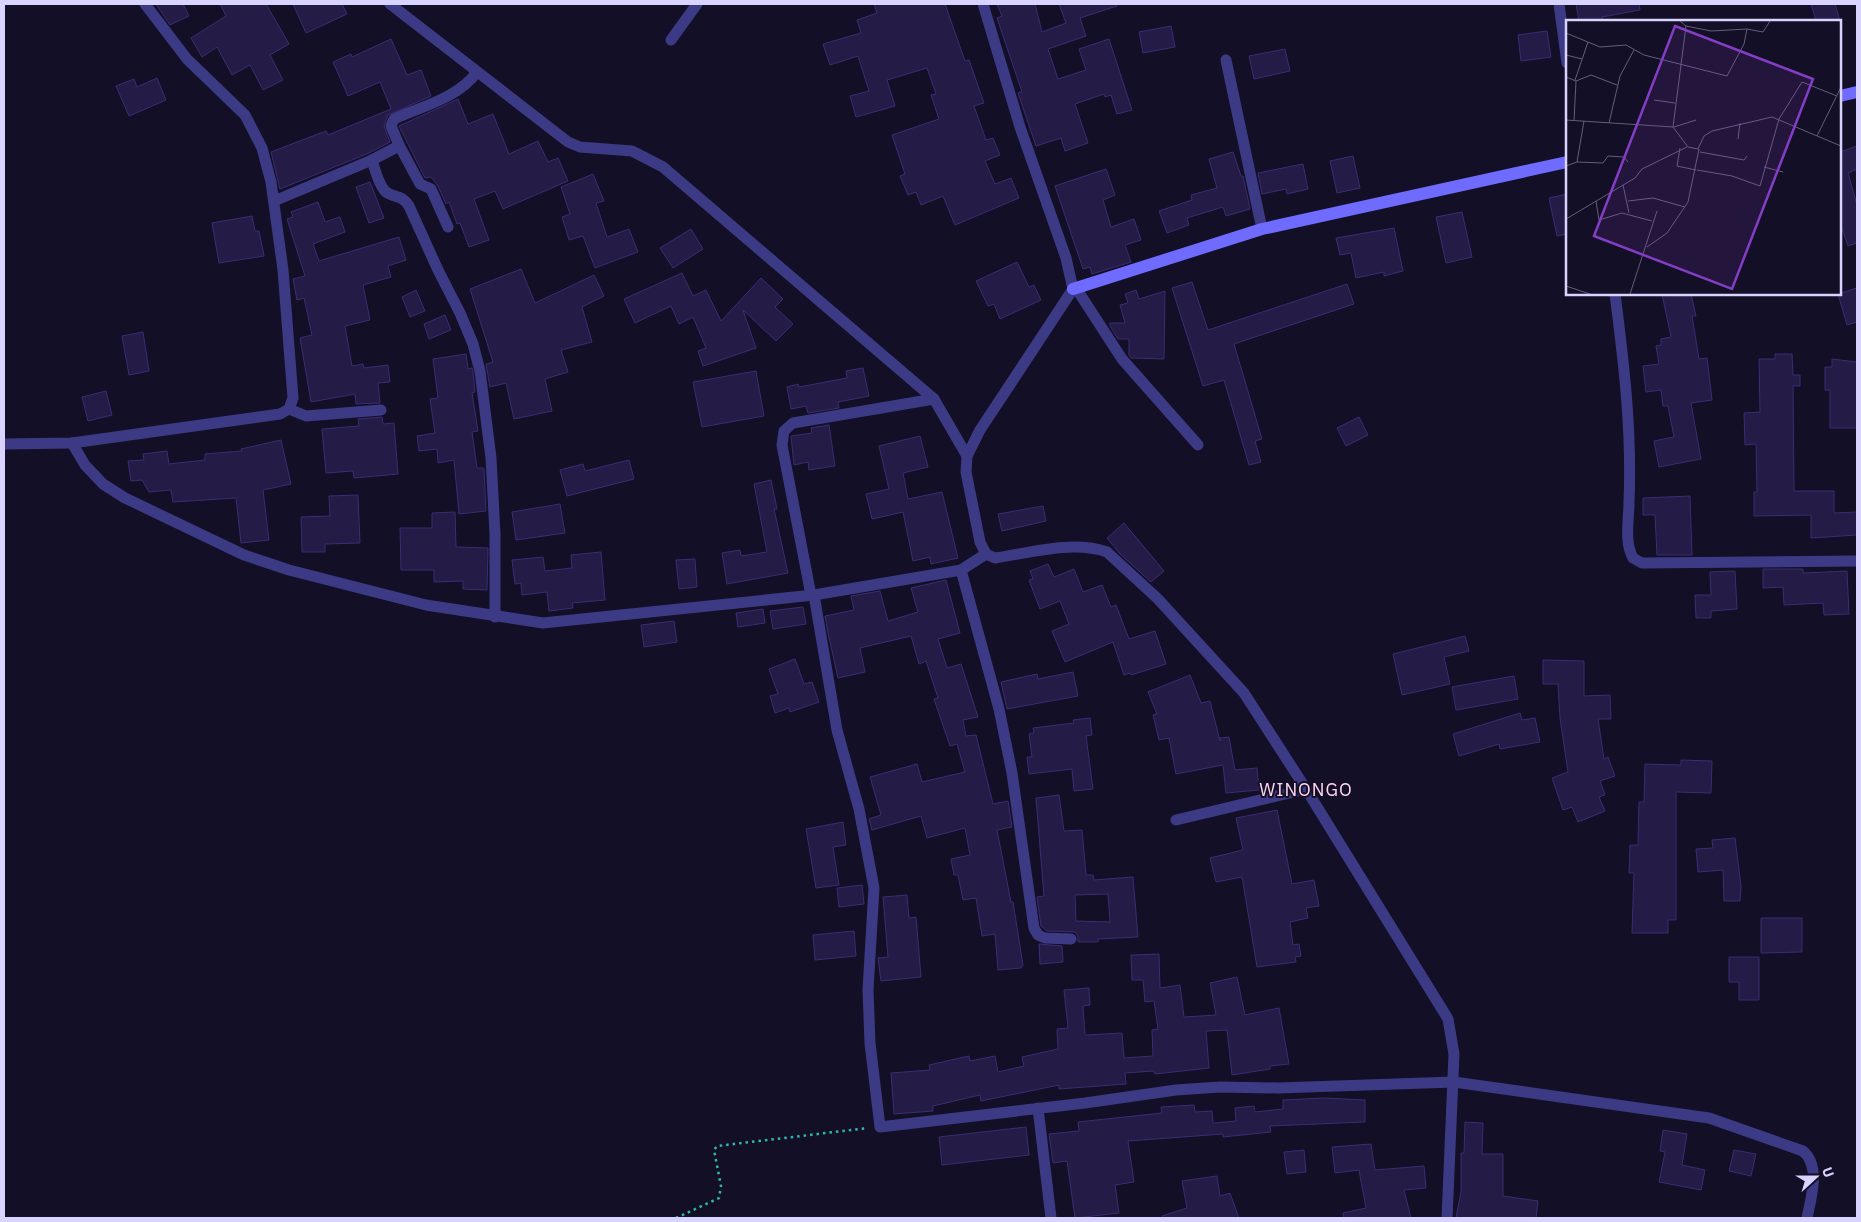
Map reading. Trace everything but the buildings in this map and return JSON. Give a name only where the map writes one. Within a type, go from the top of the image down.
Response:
[{"type":"street","points":[[4,444],[72,443],[280,414],[289,409],[293,398],[283,270],[267,163],[245,115],[187,59],[145,4]]},
{"type":"street","points":[[390,4],[476,72],[575,146],[632,151],[663,167],[934,399],[967,456]]},
{"type":"street","points":[[671,40],[697,4]]},
{"type":"street","points":[[983,4],[1020,127],[1066,258],[1074,289],[1122,359],[1198,445]]},
{"type":"street","points":[[1559,4],[1566,56]]},
{"type":"street","points":[[1226,60],[1262,229]]},
{"type":"street","points":[[448,227],[431,189],[420,184],[399,145],[392,126],[394,119],[458,92],[468,84],[476,72]]},
{"type":"street","points":[[1841,96],[1857,92]]},
{"type":"street","points":[[274,201],[372,160],[399,145]]},
{"type":"street","points":[[372,160],[383,188],[387,193],[402,197],[409,206],[473,344],[480,370],[491,458],[495,534],[495,617]]},
{"type":"street","points":[[1447,1218],[1454,1082],[1454,1054],[1448,1019],[1306,789],[1244,694],[1158,599],[1107,552],[1098,549],[1076,548],[995,558],[986,554],[980,542],[966,472],[967,456],[980,430],[1062,304],[1074,289],[1262,229],[1566,162]]},
{"type":"street","points":[[1615,295],[1630,420],[1631,463],[1628,544],[1633,558],[1642,562],[1857,561]]},
{"type":"street","points":[[934,399],[793,423],[784,431],[782,445],[812,595],[836,730],[859,808],[874,888],[868,990],[870,1043],[880,1127],[1176,1090],[1220,1087],[1287,1088],[1454,1082],[1709,1118],[1803,1151],[1809,1156],[1813,1166],[1807,1218]]},
{"type":"street","points":[[289,409],[306,416],[381,410]]},
{"type":"street","points":[[72,443],[85,465],[103,484],[125,498],[244,555],[289,570],[426,605],[543,623],[812,595],[961,570],[986,554]]},
{"type":"street","points":[[961,570],[999,709],[1012,773],[1034,928],[1038,935],[1045,938],[1071,940]]},
{"type":"street","points":[[1176,820],[1306,789]]},
{"type":"street","points":[[1038,1108],[1051,1218]]},
{"type":"path","points":[[676,1218],[719,1198],[721,1186],[714,1150],[717,1146],[880,1127]]},
{"type":"district","name":"WINONGO","points":[[1306,789]]}]
